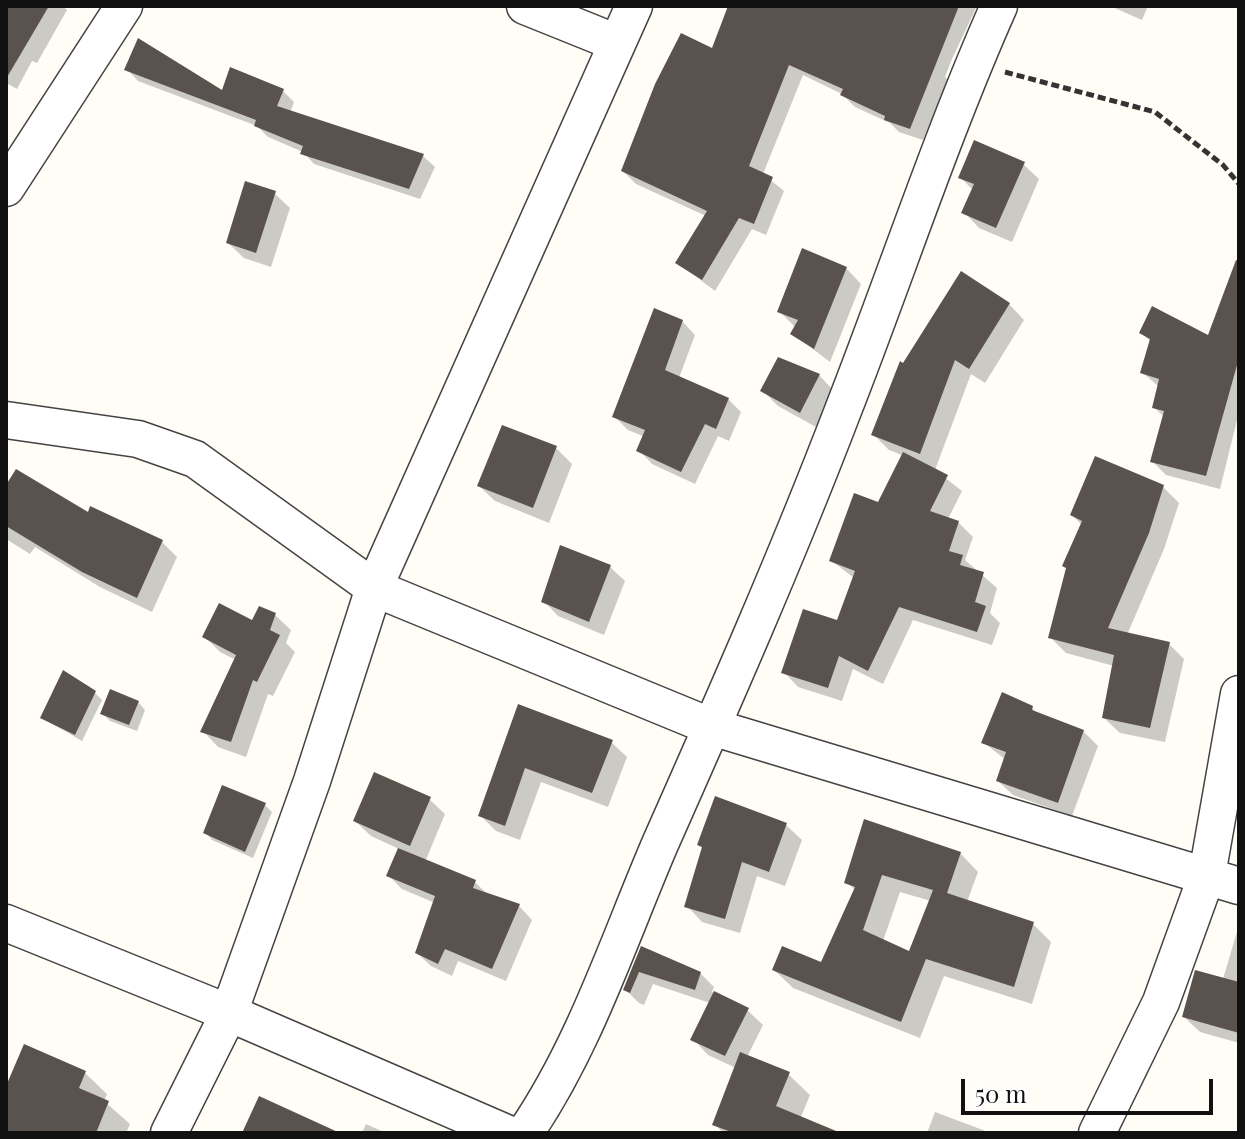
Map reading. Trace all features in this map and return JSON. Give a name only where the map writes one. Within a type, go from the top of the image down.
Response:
[{"type":"street","points":[[6,188],[124,6]]},
{"type":"street","points":[[525,6],[617,43]]},
{"type":"street","points":[[169,1133],[229,1013],[312,781],[374,588],[634,6]]},
{"type":"street","points":[[525,1133],[576,1048],[622,932],[712,727],[842,414],[973,64],[999,6]]},
{"type":"street","points":[[6,420],[138,439],[195,459],[374,588],[712,727],[1223,881]]},
{"type":"street","points":[[1097,1133],[1223,881],[1239,694]]},
{"type":"street","points":[[6,923],[229,1013],[506,1133]]},
{"type":"path","points":[[973,64],[1155,112],[1223,165],[1239,184]]},
{"type":"building","points":[[6,6],[49,6],[6,79]]},
{"type":"building","points":[[728,6],[959,6],[910,129],[884,120],[885,116],[840,95],[843,89],[789,65],[749,166],[773,177],[754,224],[739,218],[702,280],[675,263],[707,211],[621,171],[655,84],[681,33],[712,48]]},
{"type":"building","points":[[138,38],[222,90],[230,67],[284,89],[277,106],[424,154],[409,189],[300,154],[303,146],[254,126],[256,120],[124,70]]},
{"type":"building","points":[[974,140],[1025,162],[996,228],[961,213],[974,184],[958,178]]},
{"type":"building","points":[[245,181],[276,191],[256,253],[226,243]]},
{"type":"building","points":[[802,248],[847,267],[814,349],[790,334],[798,320],[777,312]]},
{"type":"building","points":[[1236,260],[1239,261],[1239,358],[1206,476],[1150,462],[1164,411],[1152,408],[1159,379],[1140,373],[1150,339],[1139,333],[1152,306],[1208,335]]},
{"type":"building","points":[[961,271],[1010,303],[969,369],[955,360],[920,454],[871,435],[900,361],[903,363]]},
{"type":"building","points":[[654,308],[683,320],[665,370],[729,398],[716,429],[705,424],[681,472],[636,451],[645,430],[612,417]]},
{"type":"building","points":[[778,357],[820,374],[800,413],[760,391]]},
{"type":"building","points":[[502,425],[557,446],[533,508],[477,486]]},
{"type":"building","points":[[903,452],[948,475],[930,511],[959,521],[949,551],[963,555],[960,565],[984,572],[975,602],[986,606],[977,632],[899,607],[868,671],[839,656],[828,688],[781,673],[803,609],[837,620],[855,571],[829,561],[854,493],[878,502]]},
{"type":"building","points":[[1095,456],[1164,485],[1149,533],[1108,628],[1170,642],[1150,728],[1102,718],[1114,655],[1048,638],[1066,568],[1062,566],[1082,521],[1070,515]]},
{"type":"building","points":[[16,469],[88,512],[90,506],[163,540],[137,598],[82,572],[6,526],[6,485]]},
{"type":"building","points":[[560,545],[611,565],[589,622],[541,602]]},
{"type":"building","points":[[219,603],[252,620],[259,606],[276,613],[270,630],[280,635],[257,682],[253,680],[231,742],[200,732],[236,655],[202,637]]},
{"type":"building","points":[[63,670],[96,691],[75,735],[40,718]]},
{"type":"building","points":[[110,689],[139,701],[129,725],[100,714]]},
{"type":"building","points":[[1002,692],[1033,706],[1032,710],[1084,730],[1058,803],[996,781],[1006,752],[981,743]]},
{"type":"building","points":[[518,704],[613,740],[592,793],[525,768],[505,826],[478,816]]},
{"type":"building","points":[[374,772],[431,797],[410,846],[353,821]]},
{"type":"building","points":[[222,785],[266,803],[245,852],[203,833]]},
{"type":"building","points":[[715,796],[787,823],[769,872],[742,862],[725,919],[684,907],[702,847],[697,845]]},
{"type":"building","points":[[864,819],[961,852],[947,893],[1034,922],[1014,987],[926,959],[901,1022],[772,970],[782,946],[821,962],[855,887],[844,883]],"holes":[[[882,875],[933,890],[909,951],[863,930]]]},
{"type":"building","points":[[398,848],[476,880],[473,888],[520,904],[492,969],[445,949],[438,964],[415,953],[435,896],[386,876]]},
{"type":"building","points":[[641,946],[701,972],[695,990],[639,972],[630,993],[623,990]]},
{"type":"building","points":[[1195,970],[1239,982],[1239,1033],[1182,1017]]},
{"type":"building","points":[[714,991],[749,1008],[725,1056],[690,1040]]},
{"type":"building","points":[[24,1044],[86,1071],[79,1088],[109,1101],[96,1133],[6,1133],[6,1086]]},
{"type":"building","points":[[740,1052],[790,1072],[776,1106],[841,1133],[734,1133],[712,1125]]},
{"type":"building","points":[[259,1096],[340,1133],[242,1133]]}]
